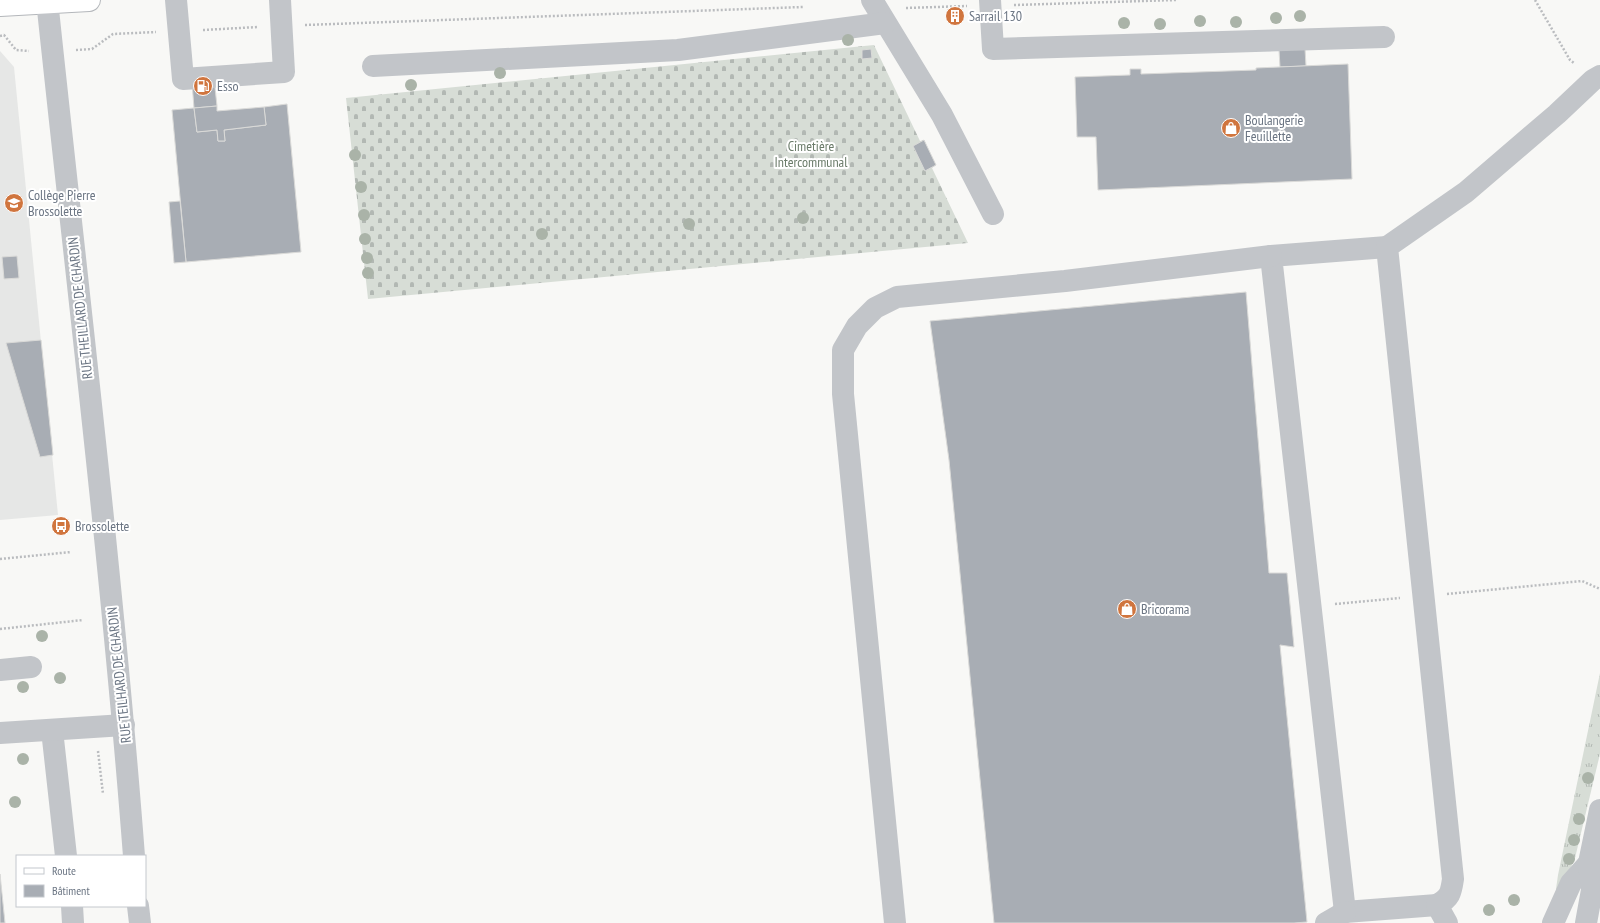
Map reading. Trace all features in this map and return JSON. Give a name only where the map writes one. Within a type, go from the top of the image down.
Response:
[{"type":"main road","points":[[0,5],[47,1],[89,0]]},
{"type":"street","points":[[176,0],[183,79],[284,72],[280,0]]},
{"type":"street","name":"RUE THEILLARD DE CHARDIN","points":[[47,1],[101,494]]},
{"type":"street","points":[[990,3],[992,49],[1384,37]]},
{"type":"street","points":[[373,66],[678,50],[878,11],[942,115],[993,214]]},
{"type":"street","points":[[895,923],[843,394],[843,350],[857,326],[875,308],[898,297],[1065,281],[1271,256],[1387,247],[1466,192],[1557,114],[1596,78]]},
{"type":"street","points":[[1326,923],[1345,912],[1442,914],[1451,890],[1453,879],[1387,247]]},
{"type":"street","points":[[1271,256],[1345,912]]},
{"type":"street","name":"RUE TEILHARD DE CHARDIN","points":[[101,494],[124,725],[134,855]]},
{"type":"street","points":[[0,670],[31,667]]},
{"type":"street","points":[[0,733],[124,725]]},
{"type":"street","points":[[52,730],[66,855]]},
{"type":"street","points":[[1586,923],[1592,890],[1588,864],[1600,810]]},
{"type":"street","points":[[1553,923],[1571,883],[1588,864]]},
{"type":"street","points":[[72,907],[73,923]]},
{"type":"street","points":[[138,907],[140,923]]},
{"type":"path","points":[[878,11],[990,3],[1176,0]]},
{"type":"path","points":[[1535,0],[1570,60],[1596,78]]},
{"type":"path","points":[[0,36],[4,35],[16,50],[53,51],[92,49],[113,34],[282,26],[807,7]]},
{"type":"path","points":[[0,559],[71,552]]},
{"type":"path","points":[[1311,607],[1582,581],[1600,588]]},
{"type":"path","points":[[0,629],[83,620]]},
{"type":"path","points":[[96,727],[103,795]]},
{"type":"shaded area","name":"Collège Pierre Brossolette","points":[[0,51],[14,67],[58,515],[0,520]]},
{"type":"green space","name":"Cimetière Intercommunal","points":[[874,45],[920,141],[924,140],[936,165],[932,168],[968,243],[368,299],[346,98]]},
{"type":"green space","points":[[1600,673],[1600,754],[1575,858],[1561,890],[1556,889],[1558,875]]},
{"type":"building","name":"Sarrail 130","points":[[959,8],[959,22],[951,22],[950,9]]},
{"type":"building","points":[[871,49],[872,58],[862,59],[862,50]]},
{"type":"building","points":[[1305,49],[1306,66],[1280,67],[1279,50]]},
{"type":"building","points":[[1348,64],[1352,179],[1098,190],[1096,137],[1077,137],[1075,77],[1130,75],[1130,69],[1141,69],[1141,74],[1256,70],[1256,68]]},
{"type":"building","points":[[213,69],[217,106],[194,108],[191,70]]},
{"type":"building","points":[[287,104],[301,252],[186,262],[172,110],[194,108],[197,132],[217,130],[218,141],[225,141],[224,130],[266,125],[264,107]]},
{"type":"building","points":[[217,106],[217,111],[264,107],[266,125],[224,130],[225,141],[218,141],[217,130],[197,132],[194,108]]},
{"type":"building","points":[[924,140],[936,165],[925,171],[913,146]]},
{"type":"building","points":[[180,201],[186,262],[174,263],[169,202]]},
{"type":"building","points":[[17,256],[19,278],[4,279],[2,257]]},
{"type":"building","name":"Bricorama","points":[[1246,292],[1269,573],[1287,573],[1294,647],[1280,645],[1307,922],[994,923],[949,460],[930,321]]},
{"type":"building","points":[[41,340],[53,455],[40,457],[6,343]]},
{"type":"building","points":[[0,874],[5,923],[0,923]]},
{"type":"place","name":"Sarrail 130","points":[[955,16]]},
{"type":"place","name":"Esso","points":[[203,86]]},
{"type":"place","name":"Boulangerie Feuillette","points":[[1231,128]]},
{"type":"place","name":"Collège Pierre Brossolette","points":[[14,203]]},
{"type":"place","name":"Brossolette","points":[[61,526]]},
{"type":"place","name":"Bricorama","points":[[1127,609]]}]
